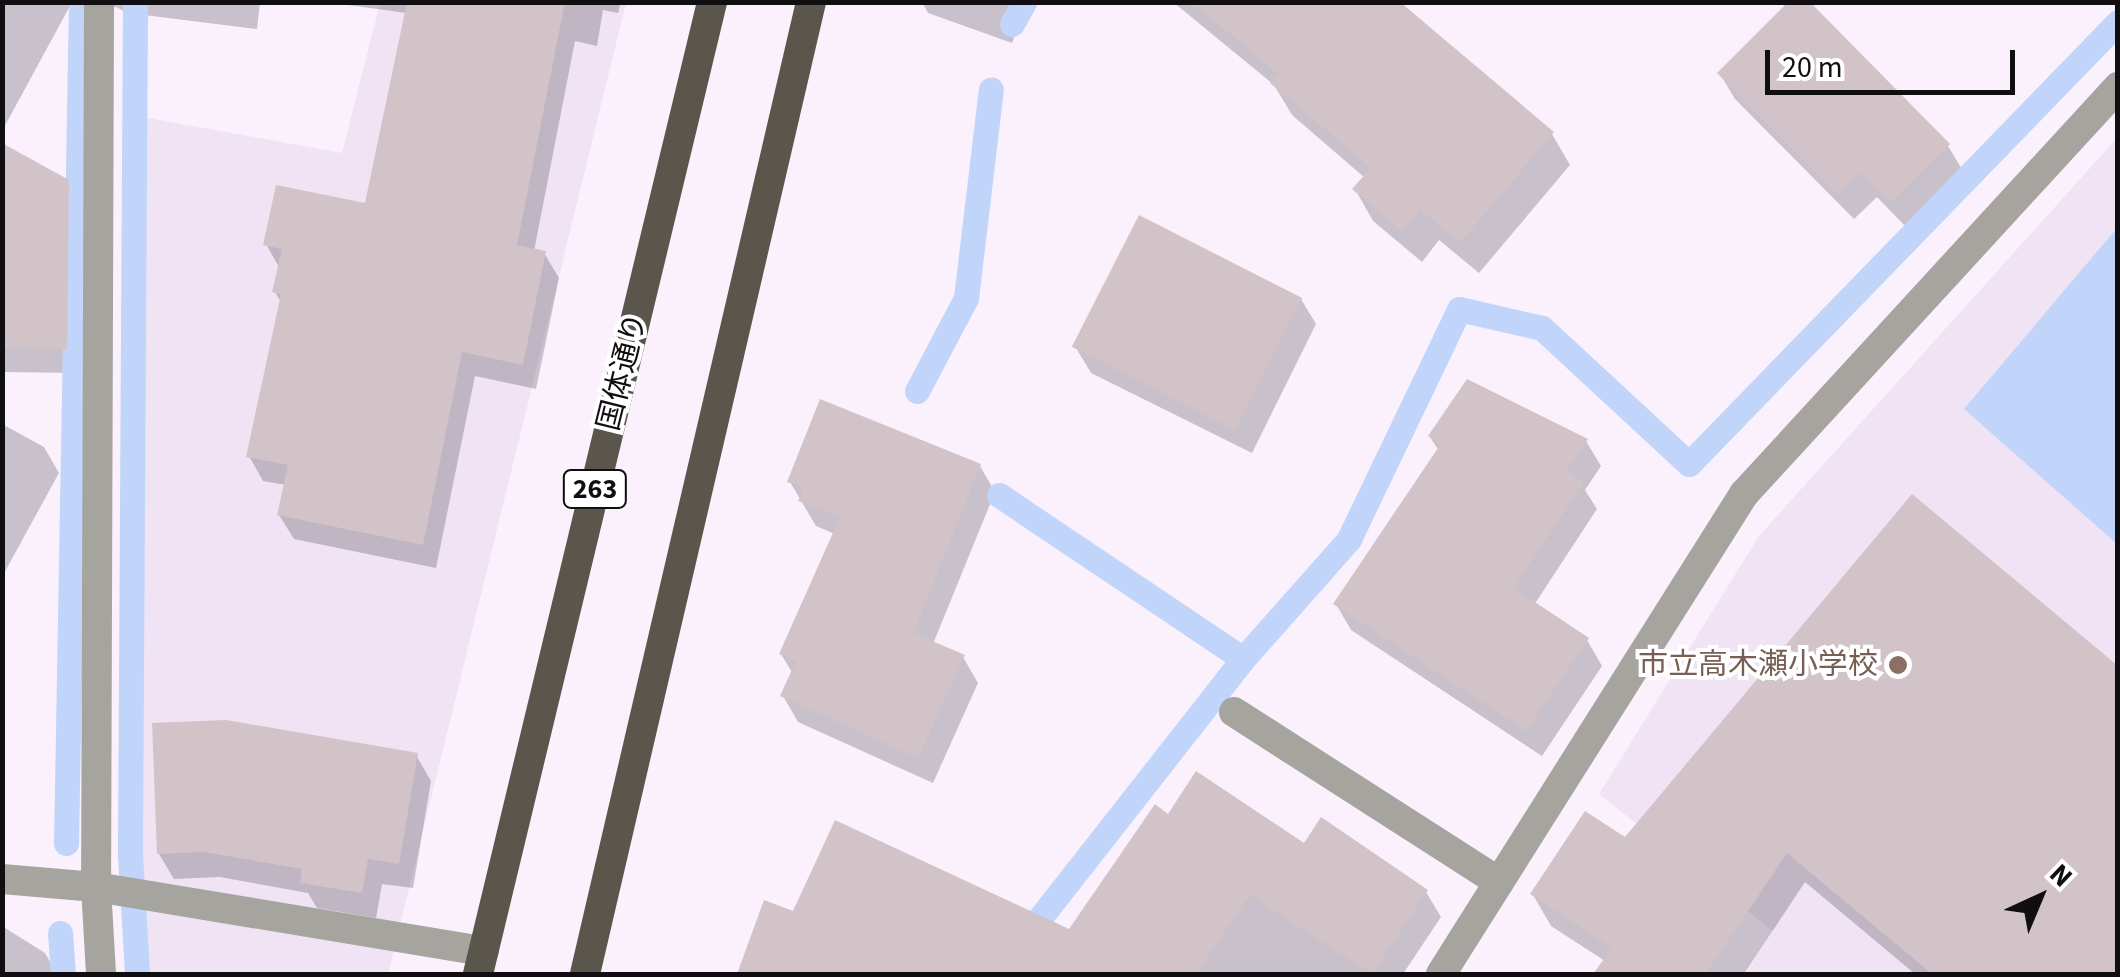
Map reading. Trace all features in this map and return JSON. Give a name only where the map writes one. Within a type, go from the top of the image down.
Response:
[{"type":"highway","name":"国体通り","points":[[481,963],[712,2]]},
{"type":"highway","points":[[585,974],[811,2]]},
{"type":"street","points":[[99,2],[96,888],[102,974]]},
{"type":"street","points":[[1440,974],[1744,494],[2118,86]]},
{"type":"street","points":[[1234,712],[1499,882]]},
{"type":"street","points":[[2,878],[168,900],[481,963]]},
{"type":"shaded area","points":[[380,3],[626,3],[388,974],[139,974],[126,114],[342,153]]},
{"type":"shaded area","name":"市立高木瀬小学校","points":[[2117,138],[2117,974],[1745,974],[1773,931],[1599,794],[1759,536]]},
{"type":"water","points":[[2117,228],[2117,544],[1964,409]]},
{"type":"building","points":[[407,2],[565,2],[517,245],[546,251],[523,365],[462,352],[423,545],[277,515],[288,465],[246,457],[281,294],[272,292],[282,249],[263,245],[276,185],[365,203]]},
{"type":"building","points":[[1191,2],[1400,2],[1554,132],[1460,243],[1420,210],[1403,232],[1352,189],[1371,168],[1270,83],[1279,74]]},
{"type":"building","points":[[1788,2],[1810,2],[1950,144],[1890,203],[1861,173],[1838,195],[1717,73]]},
{"type":"building","points":[[2,143],[69,180],[67,349],[2,348]]},
{"type":"building","points":[[1139,215],[1302,298],[1235,430],[1072,347]]},
{"type":"building","points":[[1467,379],[1588,439],[1567,471],[1584,482],[1514,588],[1589,638],[1526,731],[1333,604],[1440,445],[1428,436]]},
{"type":"building","points":[[820,399],[981,464],[913,633],[965,655],[918,758],[780,696],[796,661],[779,654],[840,517],[798,501],[804,488],[787,482]]},
{"type":"building","points":[[1912,494],[2118,666],[2118,974],[1932,974],[1787,853],[1706,974],[1593,974],[1612,948],[1530,894],[1585,811],[1625,837]]},
{"type":"building","points":[[226,720],[418,753],[399,864],[368,859],[362,893],[300,883],[302,869],[204,852],[157,854],[152,723]]},
{"type":"building","points":[[1196,771],[1304,843],[1321,817],[1428,890],[1372,974],[1250,895],[1196,974],[737,974],[764,900],[793,911],[835,820],[1069,929],[1155,804],[1168,814]]},
{"type":"waterway","points":[[66,843],[81,2]]},
{"type":"waterway","points":[[135,2],[130,855],[137,974]]},
{"type":"waterway","points":[[1012,24],[1024,2]]},
{"type":"waterway","points":[[996,974],[1243,659],[1349,539],[1459,309],[1542,328],[1689,464],[2118,22]]},
{"type":"waterway","points":[[917,391],[966,298],[991,89]]},
{"type":"waterway","points":[[999,495],[1243,659]]},
{"type":"waterway","points":[[60,933],[63,974]]},
{"type":"place","name":"市立高木瀬小学校","points":[[1898,665]]}]
